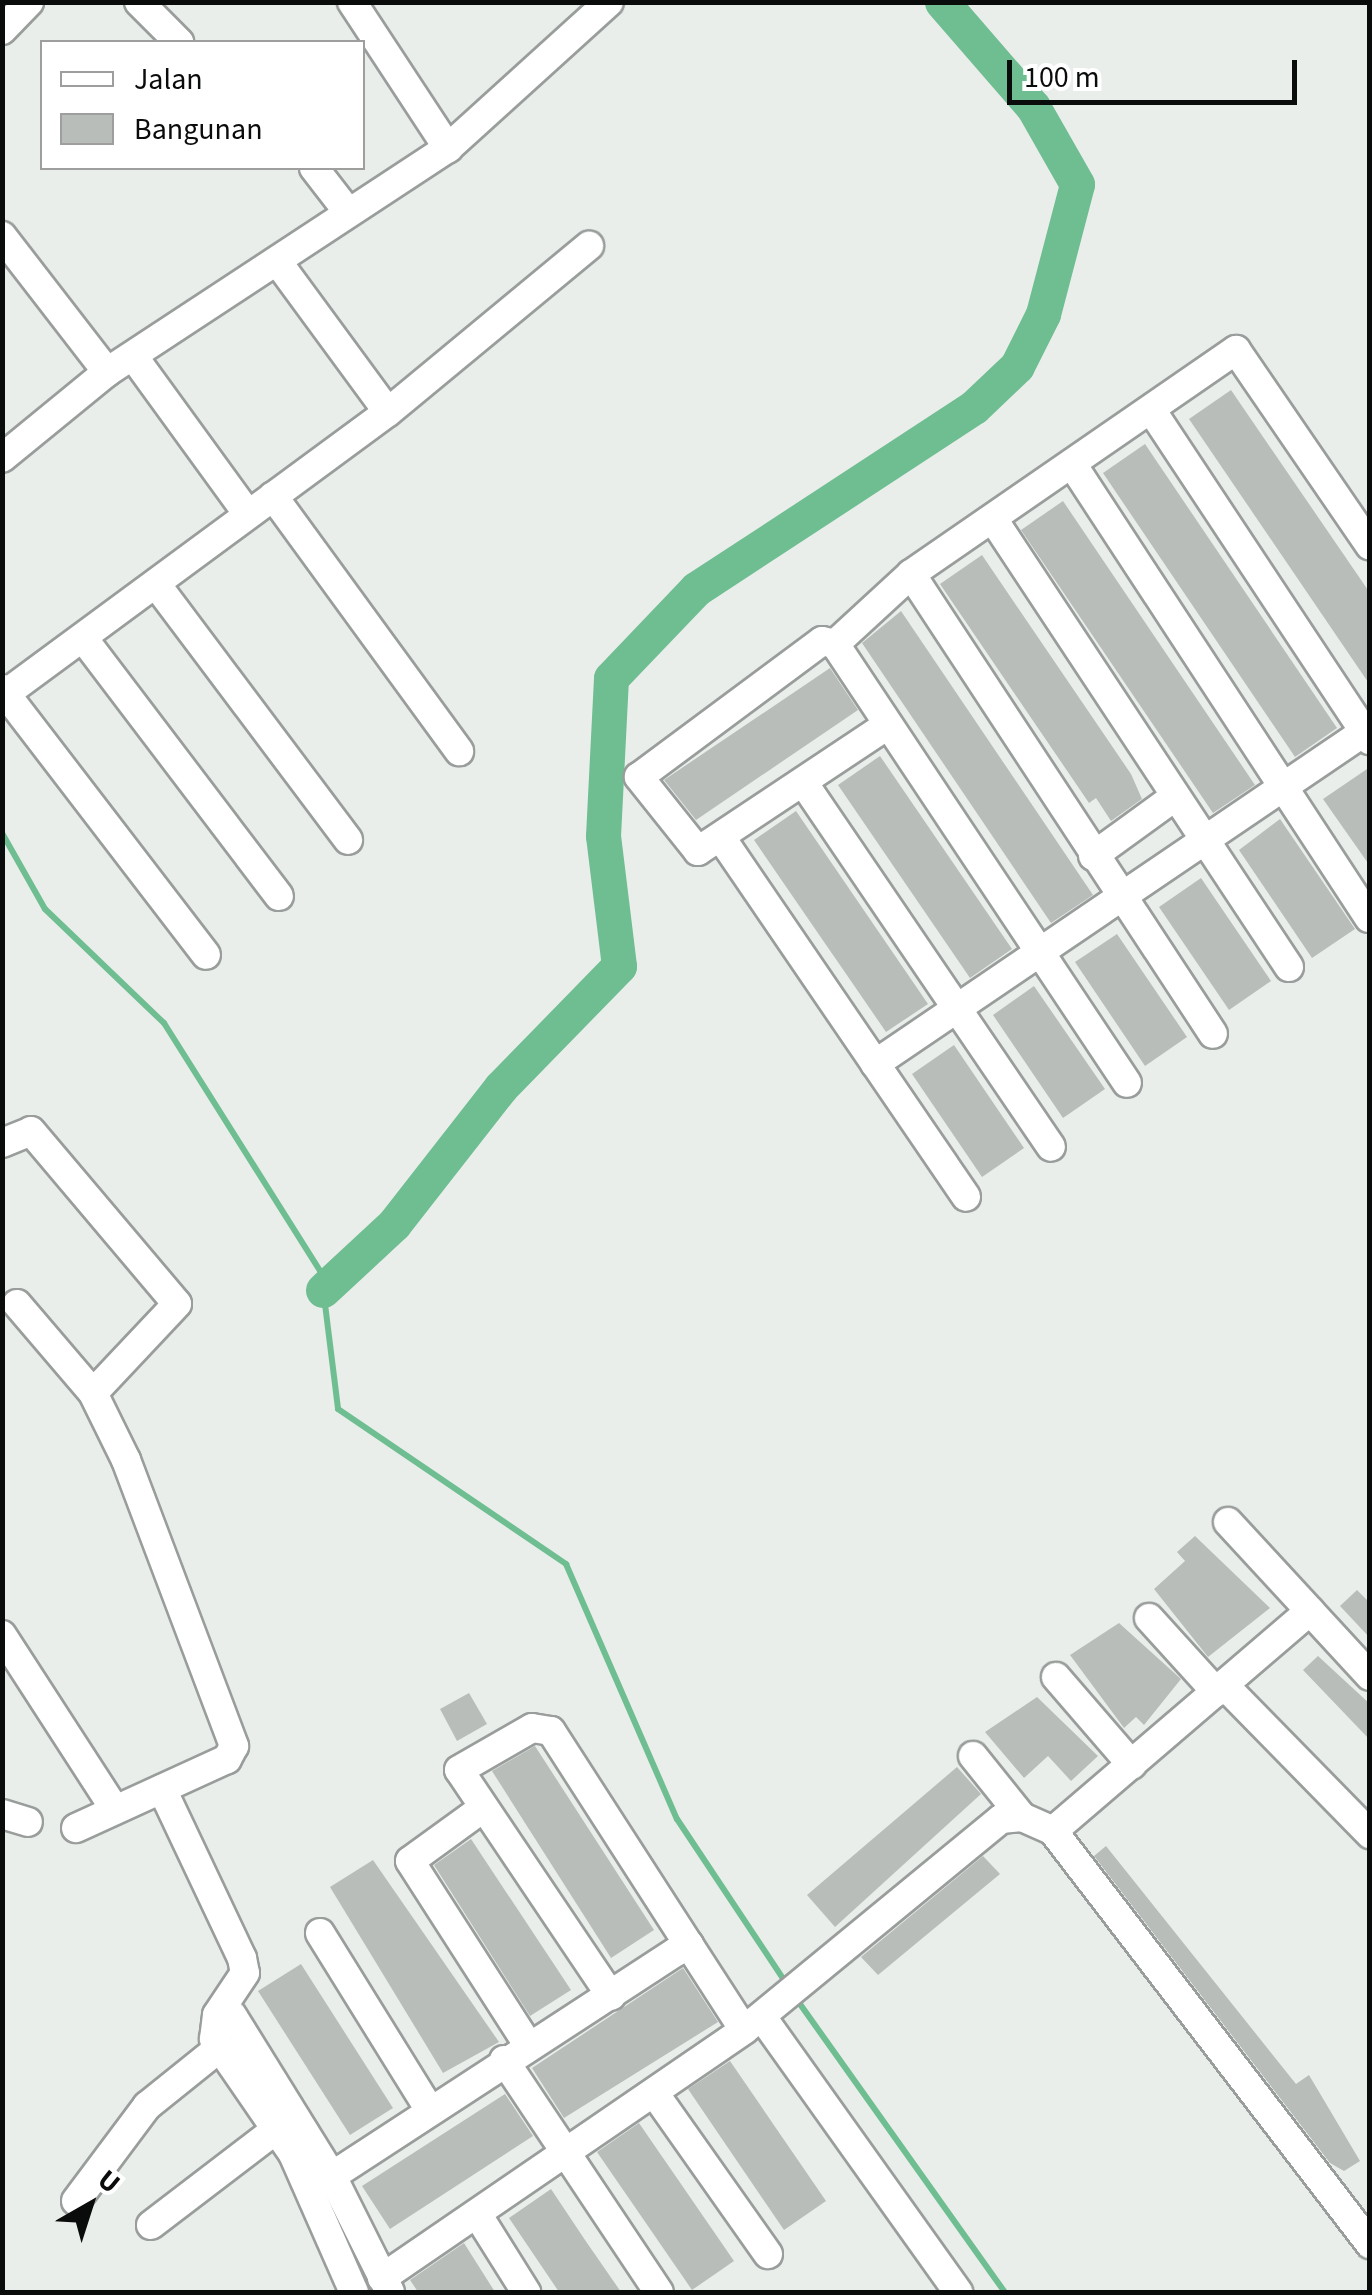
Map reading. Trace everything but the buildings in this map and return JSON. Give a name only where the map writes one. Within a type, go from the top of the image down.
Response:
[{"type":"street","points":[[2,30],[29,2]]},
{"type":"street","points":[[140,2],[178,40]]},
{"type":"street","points":[[352,2],[448,148]]},
{"type":"street","points":[[2,458],[106,372],[448,148],[609,2]]},
{"type":"street","points":[[316,170],[348,212]]},
{"type":"street","points":[[2,236],[106,372]]},
{"type":"street","points":[[206,955],[5,691],[83,638],[388,412],[589,246]]},
{"type":"street","points":[[277,262],[388,412]]},
{"type":"street","points":[[835,644],[911,574],[1074,467],[1236,350],[1370,546]]},
{"type":"street","points":[[133,356],[248,514]]},
{"type":"street","points":[[875,1064],[1199,839],[1368,733],[1152,411]]},
{"type":"street","points":[[1074,467],[1369,918]]},
{"type":"street","points":[[273,496],[460,751]]},
{"type":"street","points":[[993,519],[1199,839],[1289,967]]},
{"type":"street","points":[[911,574],[1213,1034]]},
{"type":"street","points":[[156,584],[348,840]]},
{"type":"street","points":[[83,638],[278,896]]},
{"type":"street","points":[[886,726],[722,839],[698,851],[685,846],[640,771],[822,641],[835,644],[886,726],[1041,948],[1127,1083]]},
{"type":"street","points":[[803,782],[1050,1147]]},
{"type":"street","points":[[1093,856],[1172,798]]},
{"type":"street","points":[[722,839],[966,1197]]},
{"type":"street","points":[[2,1142],[32,1131],[177,1304],[174,1317],[92,1393]]},
{"type":"street","points":[[16,1304],[92,1393],[234,1746],[226,1759],[76,1828]]},
{"type":"street","points":[[1228,1522],[1370,1676]]},
{"type":"street","points":[[1053,1832],[1310,1612]]},
{"type":"street","points":[[1149,1618],[1370,1834]]},
{"type":"street","points":[[2,1634],[115,1810]]},
{"type":"street","points":[[1056,1677],[1132,1765]]},
{"type":"street","points":[[611,1996],[459,1770],[532,1728],[551,1731],[689,1945],[761,2017],[958,2292]]},
{"type":"street","points":[[973,1756],[1022,1817],[1053,1832],[1370,2244]]},
{"type":"street","points":[[162,1789],[242,1958],[245,1973],[214,2024],[218,2049],[278,2128],[354,2292]]},
{"type":"street","points":[[483,1808],[410,1862],[528,2045]]},
{"type":"street","points":[[232,2015],[332,2176],[386,2286],[761,2017],[976,1836],[1022,1817]]},
{"type":"street","points":[[320,1933],[429,2109]]},
{"type":"street","points":[[332,2176],[504,2060],[689,1945]]},
{"type":"street","points":[[76,2201],[147,2106],[218,2049]]},
{"type":"street","points":[[504,2060],[659,2292]]},
{"type":"street","points":[[654,2094],[768,2254]]},
{"type":"street","points":[[151,2225],[278,2128]]},
{"type":"street","points":[[479,2217],[526,2292]]},
{"type":"waterway","points":[[323,1290],[394,1224],[501,1087],[619,966],[603,836],[611,678],[696,589],[974,407],[1017,366],[1043,314],[1077,184],[1033,107],[942,2]]},
{"type":"waterway","points":[[2,833],[45,909],[164,1023],[321,1272],[338,1409],[566,1564],[677,1819],[788,1986]]},
{"type":"waterway","points":[[795,1997],[1005,2292]]}]
